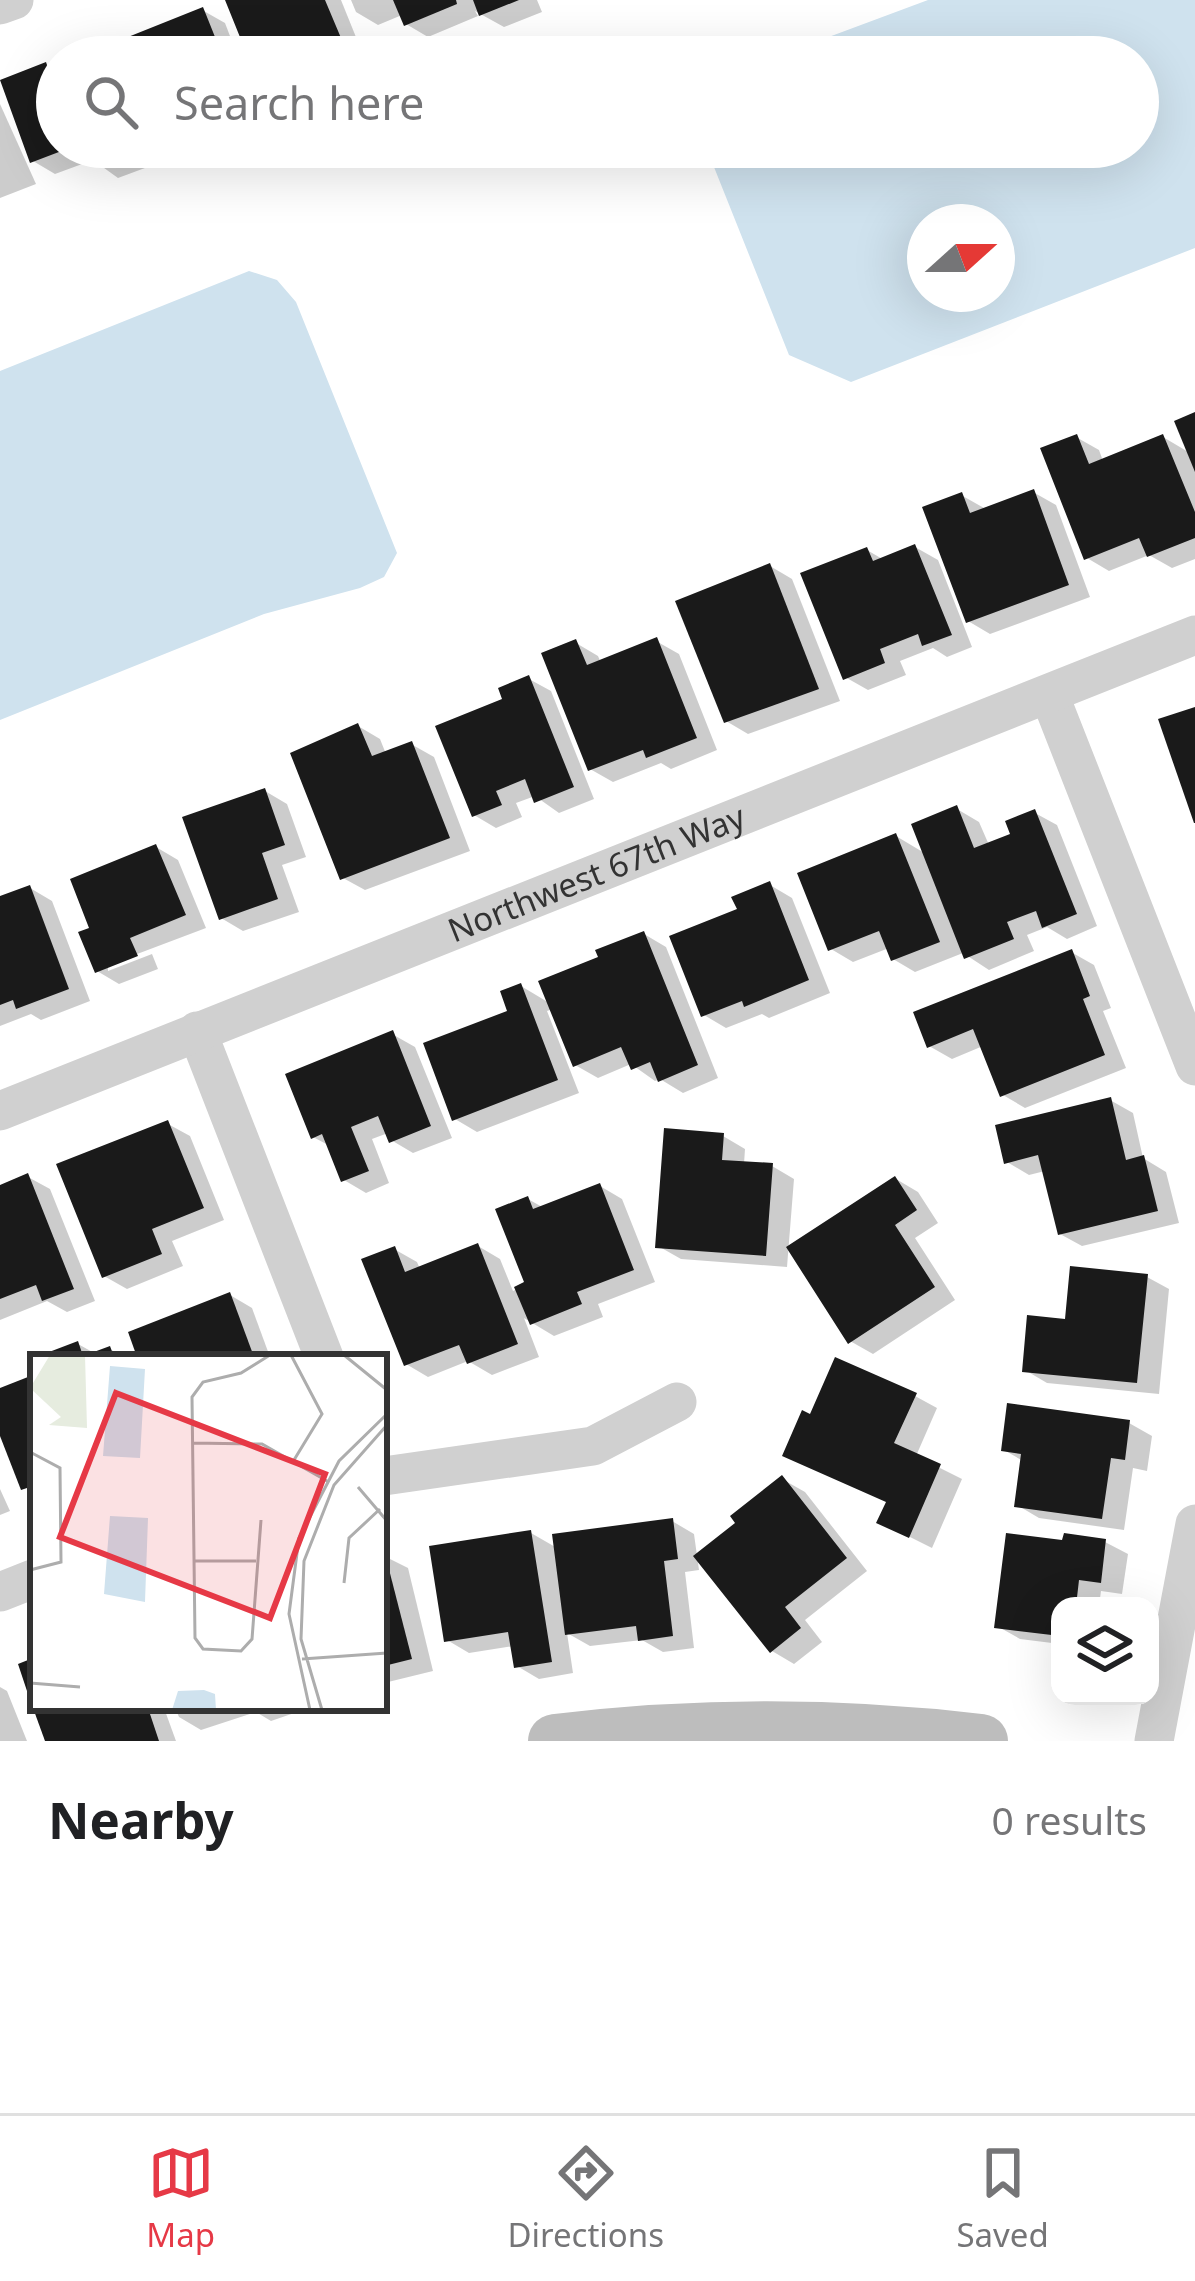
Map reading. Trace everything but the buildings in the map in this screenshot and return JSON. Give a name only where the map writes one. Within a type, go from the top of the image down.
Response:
[{"type":"street","points":[[0,5],[14,0]]},
{"type":"street","name":"Northwest 67th Way","points":[[0,1111],[1195,635]]},
{"type":"street","points":[[1049,694],[1195,1066]]},
{"type":"street","points":[[196,1030],[323,1354]]},
{"type":"street","points":[[387,1476],[593,1446],[677,1402]]},
{"type":"street","points":[[1154,1741],[1195,1524]]},
{"type":"street","points":[[0,1592],[30,1580]]},
{"type":"street","points":[[554,1741],[682,1729],[892,1730],[981,1741]]},
{"type":"water","points":[[928,0],[1195,0],[1195,248],[851,382],[789,355],[714,168],[1159,168],[1159,36],[831,36]]},
{"type":"water","points":[[249,271],[277,280],[296,302],[397,553],[384,577],[264,614],[0,720],[0,371]]}]
